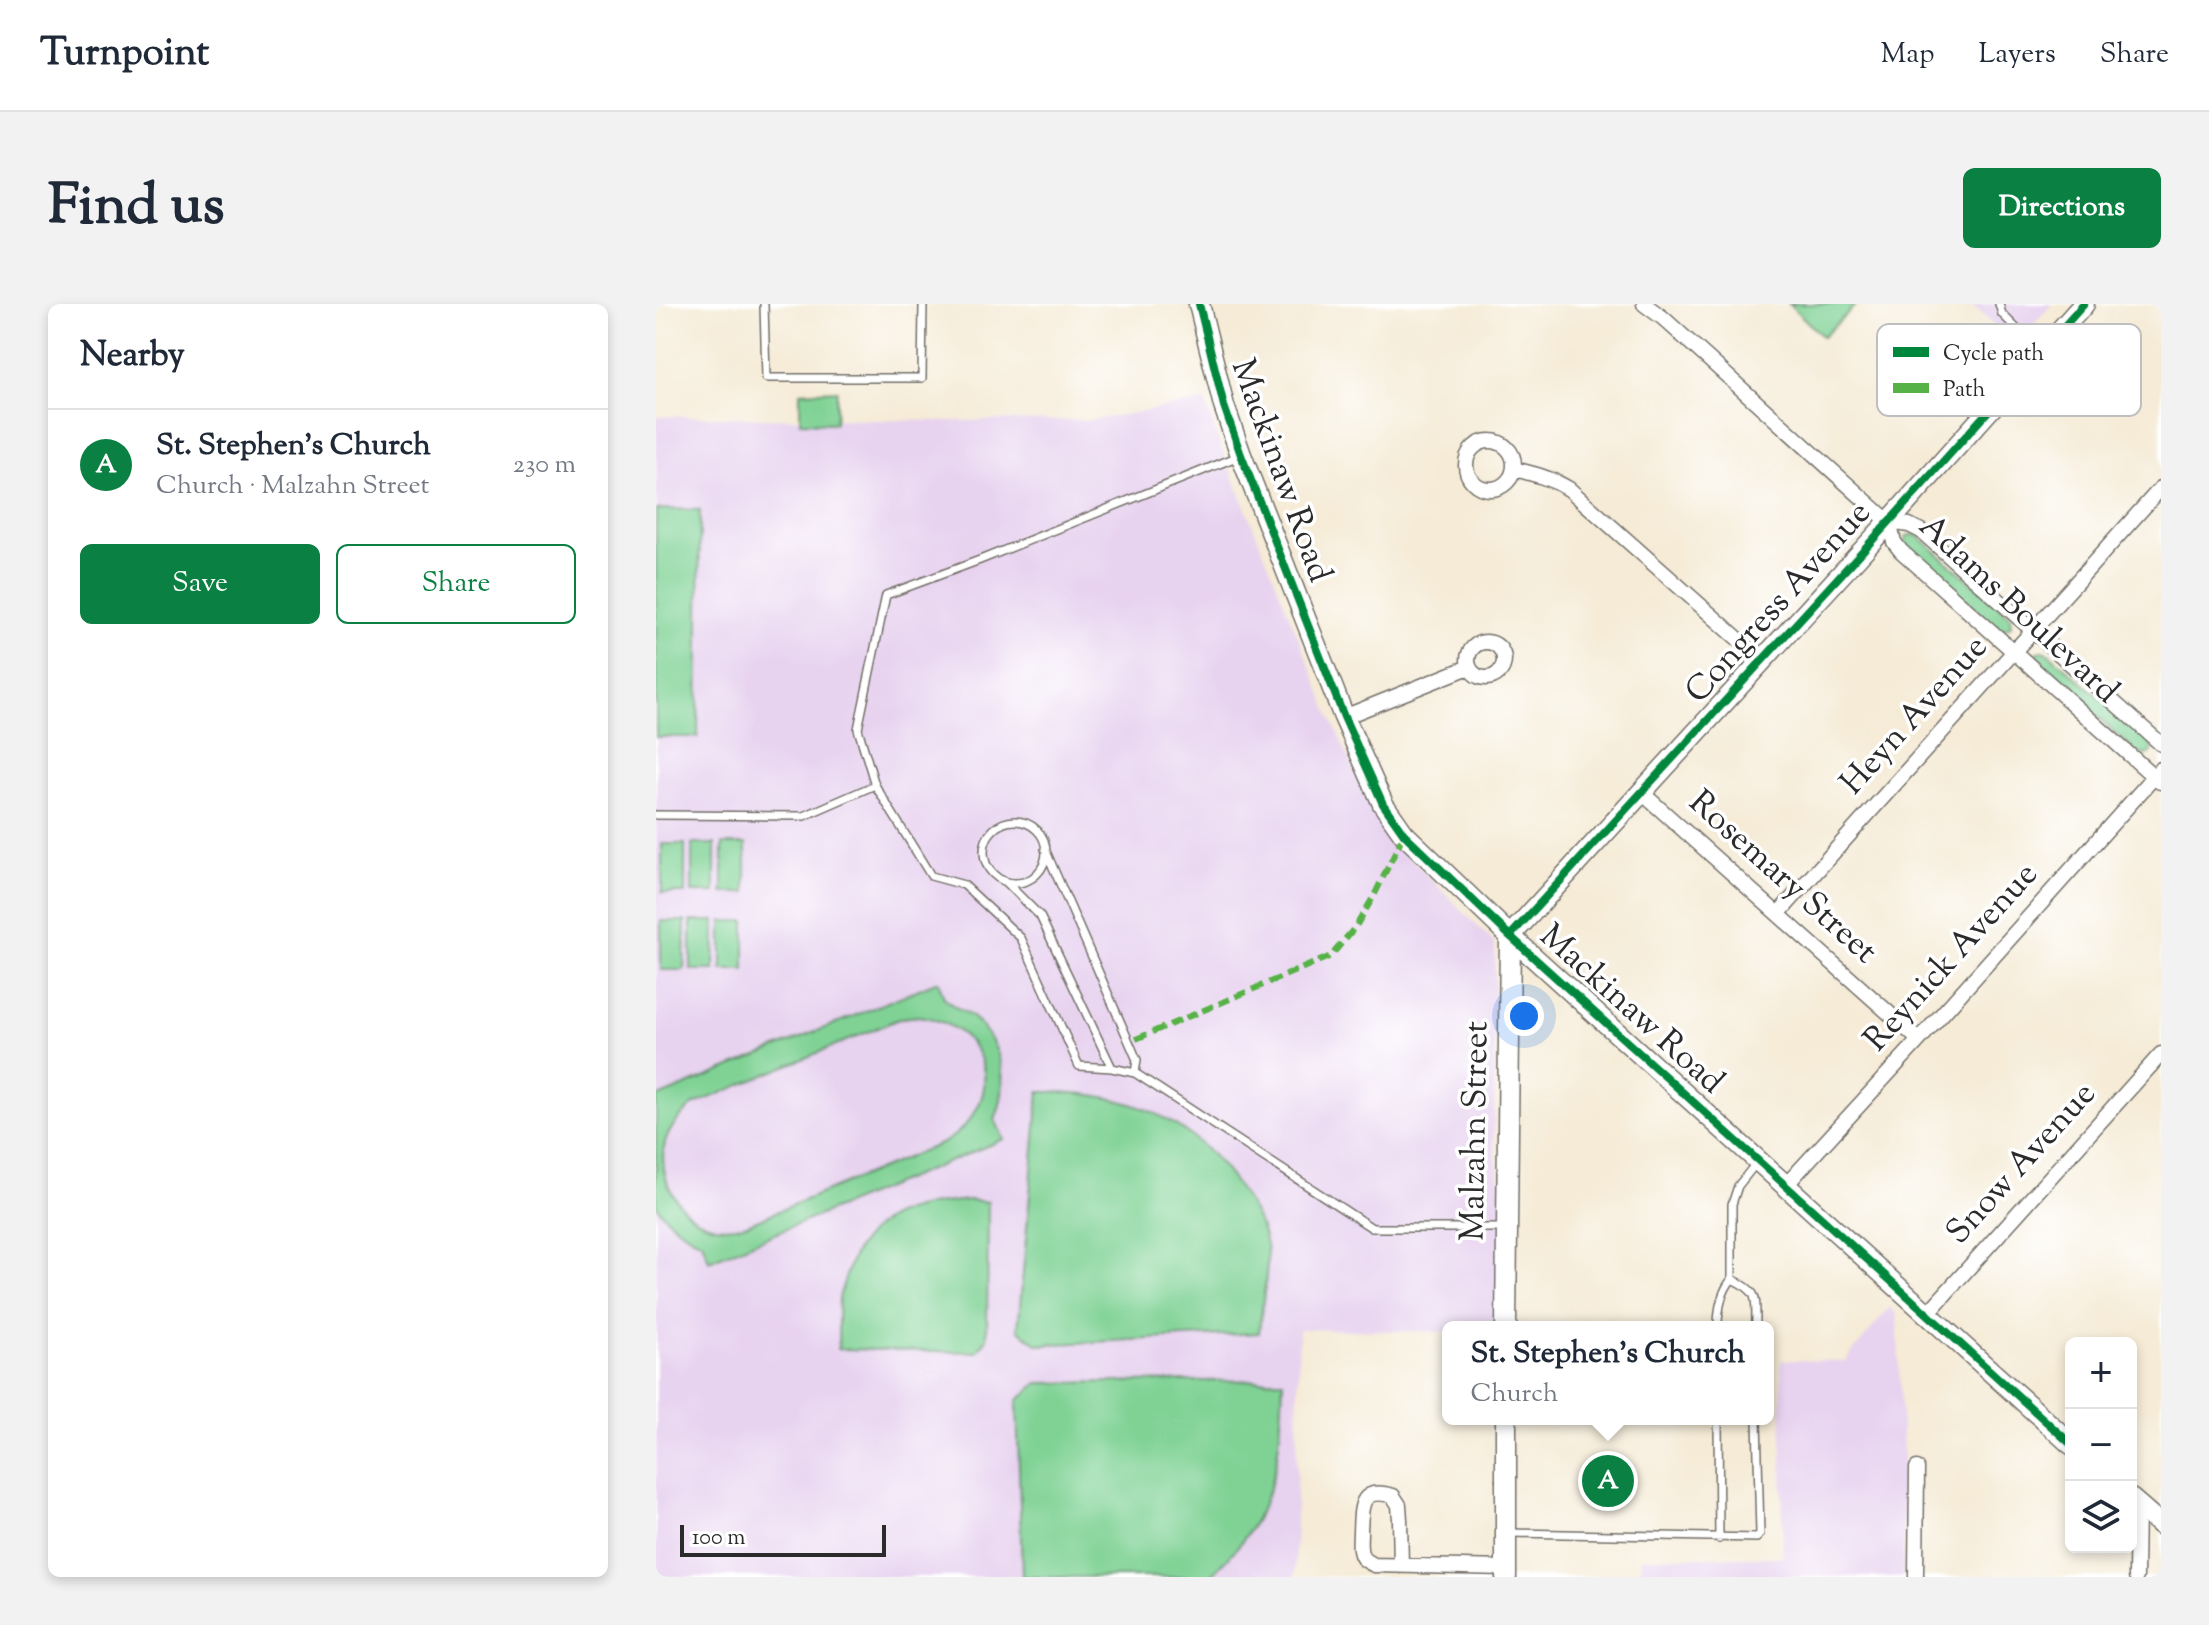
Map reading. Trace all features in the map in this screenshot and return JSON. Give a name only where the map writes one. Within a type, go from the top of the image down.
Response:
[{"type":"street","name":"Mackinaw Road","points":[[1199,304],[1224,406],[1241,455],[1344,717],[1383,804],[1404,834],[1510,936],[2065,1439]]},
{"type":"street","points":[[1644,304],[1889,522]]},
{"type":"street","name":"Congress Avenue","points":[[2066,324],[2084,304]]},
{"type":"street","name":"Congress Avenue","points":[[1510,936],[1983,416]]},
{"type":"street","points":[[1514,469],[1541,475],[1569,489],[1762,660]]},
{"type":"street","name":"Heyn Avenue","points":[[1778,914],[2161,488]]},
{"type":"street","name":"Adams Boulevard","points":[[2159,776],[1901,551],[1894,542],[1889,522],[1909,525],[1921,531],[2161,744]]},
{"type":"street","points":[[1344,717],[1469,667]]},
{"type":"street","name":"Reynick Avenue","points":[[1786,1185],[2159,776]]},
{"type":"street","name":"Rosemary Street","points":[[1641,792],[1919,1040]]},
{"type":"street","name":"Malzahn Street","points":[[1506,1321],[1510,936]]},
{"type":"street","name":"Snow Avenue","points":[[1928,1313],[2161,1054]]},
{"type":"street","points":[[1401,1566],[1399,1505],[1393,1496],[1374,1493],[1367,1496],[1363,1503],[1360,1549],[1363,1558],[1374,1565],[1506,1572],[1506,1425]]},
{"type":"street","points":[[1916,1577],[1917,1468]]},
{"type":"street","points":[[2137,1505],[2161,1525]]},
{"type":"street","points":[[2135,1553],[2136,1577]]},
{"type":"lane","points":[[764,304],[766,378],[922,378],[923,304]]},
{"type":"lane","points":[[1999,304],[2002,314],[2012,324]]},
{"type":"lane","points":[[1241,455],[886,595],[858,729],[875,785],[931,876],[964,885],[1021,938],[1079,1066],[1135,1073],[1372,1228],[1507,1228]]},
{"type":"lane","points":[[656,815],[804,816],[875,785]]},
{"type":"lane","points":[[1112,1068],[1040,916],[989,869],[985,860],[986,839],[1001,824],[1021,822],[1038,831],[1137,1060],[1135,1073]]},
{"type":"lane","points":[[1006,882],[1026,881],[1035,876],[1045,859],[1045,849]]},
{"type":"lane","points":[[1718,1321],[1726,1287],[1732,1279],[1732,1204],[1738,1186],[1758,1160]]},
{"type":"lane","points":[[1732,1279],[1753,1292],[1756,1321]]},
{"type":"lane","points":[[1718,1425],[1719,1539]]},
{"type":"lane","points":[[1506,1533],[1754,1540],[1760,1534],[1757,1425]]},
{"type":"shaded area","points":[[1971,304],[2052,304],[2034,324],[1994,324]]},
{"type":"shaded area","points":[[1205,401],[1333,723],[1372,810],[1393,841],[1495,944],[1494,1141],[1507,1228],[1506,1321],[1442,1321],[1442,1332],[1299,1329],[1295,1577],[656,1577],[656,416],[1092,420]]},
{"type":"shaded area","points":[[1890,1307],[1897,1315],[1903,1457],[1903,1577],[1640,1577],[1641,1557],[1783,1557],[1781,1360],[1845,1361]]},
{"type":"green space","points":[[1789,304],[1857,304],[1823,337]]},
{"type":"green space","points":[[837,390],[835,423],[800,422],[800,392]]},
{"type":"green space","points":[[656,509],[700,510],[698,737],[656,737]]},
{"type":"green space","points":[[1911,534],[1918,536],[2010,616],[2011,626],[2002,630],[1994,626],[1906,547],[1905,538]]},
{"type":"green space","points":[[2044,651],[2151,743],[2152,752],[2139,754],[2041,666],[2036,657],[2038,652]]},
{"type":"green space","points":[[662,844],[685,844],[685,893],[662,893]]},
{"type":"green space","points":[[692,844],[715,844],[715,893],[692,893]]},
{"type":"green space","points":[[723,844],[746,844],[746,893],[723,893]]},
{"type":"green space","points":[[661,921],[685,921],[684,970],[661,970]]},
{"type":"green space","points":[[691,921],[715,921],[714,970],[691,970]]},
{"type":"green space","points":[[722,921],[745,921],[745,970],[722,970]]},
{"type":"green space","points":[[938,981],[945,999],[983,1028],[997,1052],[1002,1092],[995,1120],[1004,1139],[709,1261],[702,1242],[676,1227],[656,1205],[656,1098]],"holes":[[[920,1016],[945,1024],[964,1036],[977,1051],[984,1069],[984,1088],[978,1107],[965,1126],[945,1142],[743,1225],[720,1227],[703,1222],[682,1206],[674,1195],[664,1170],[665,1143],[677,1121],[695,1104],[901,1018]]]},
{"type":"green space","points":[[1039,1092],[1101,1096],[1155,1113],[1201,1144],[1222,1166],[1254,1214],[1266,1246],[1259,1333],[1038,1345],[1018,1329]]},
{"type":"green space","points":[[969,1200],[988,1202],[987,1339],[977,1352],[838,1349],[840,1296],[854,1254],[865,1238],[893,1216],[928,1205]]},
{"type":"green space","points":[[1283,1380],[1276,1464],[1270,1488],[1248,1533],[1209,1577],[1022,1577],[1017,1401],[1038,1383]]},
{"type":"marked path","points":[[1136,1039],[1331,956],[1356,926],[1374,896],[1404,834]]},
{"type":"cycle path","points":[[1199,304],[1224,406],[1241,455],[1344,717],[1383,804],[1404,834],[1510,936],[2065,1439]]},
{"type":"cycle path","points":[[2066,324],[2084,304]]},
{"type":"cycle path","points":[[1510,936],[1984,416]]},
{"type":"place","name":"St. Stephen's Church","points":[[1608,1481]]}]
